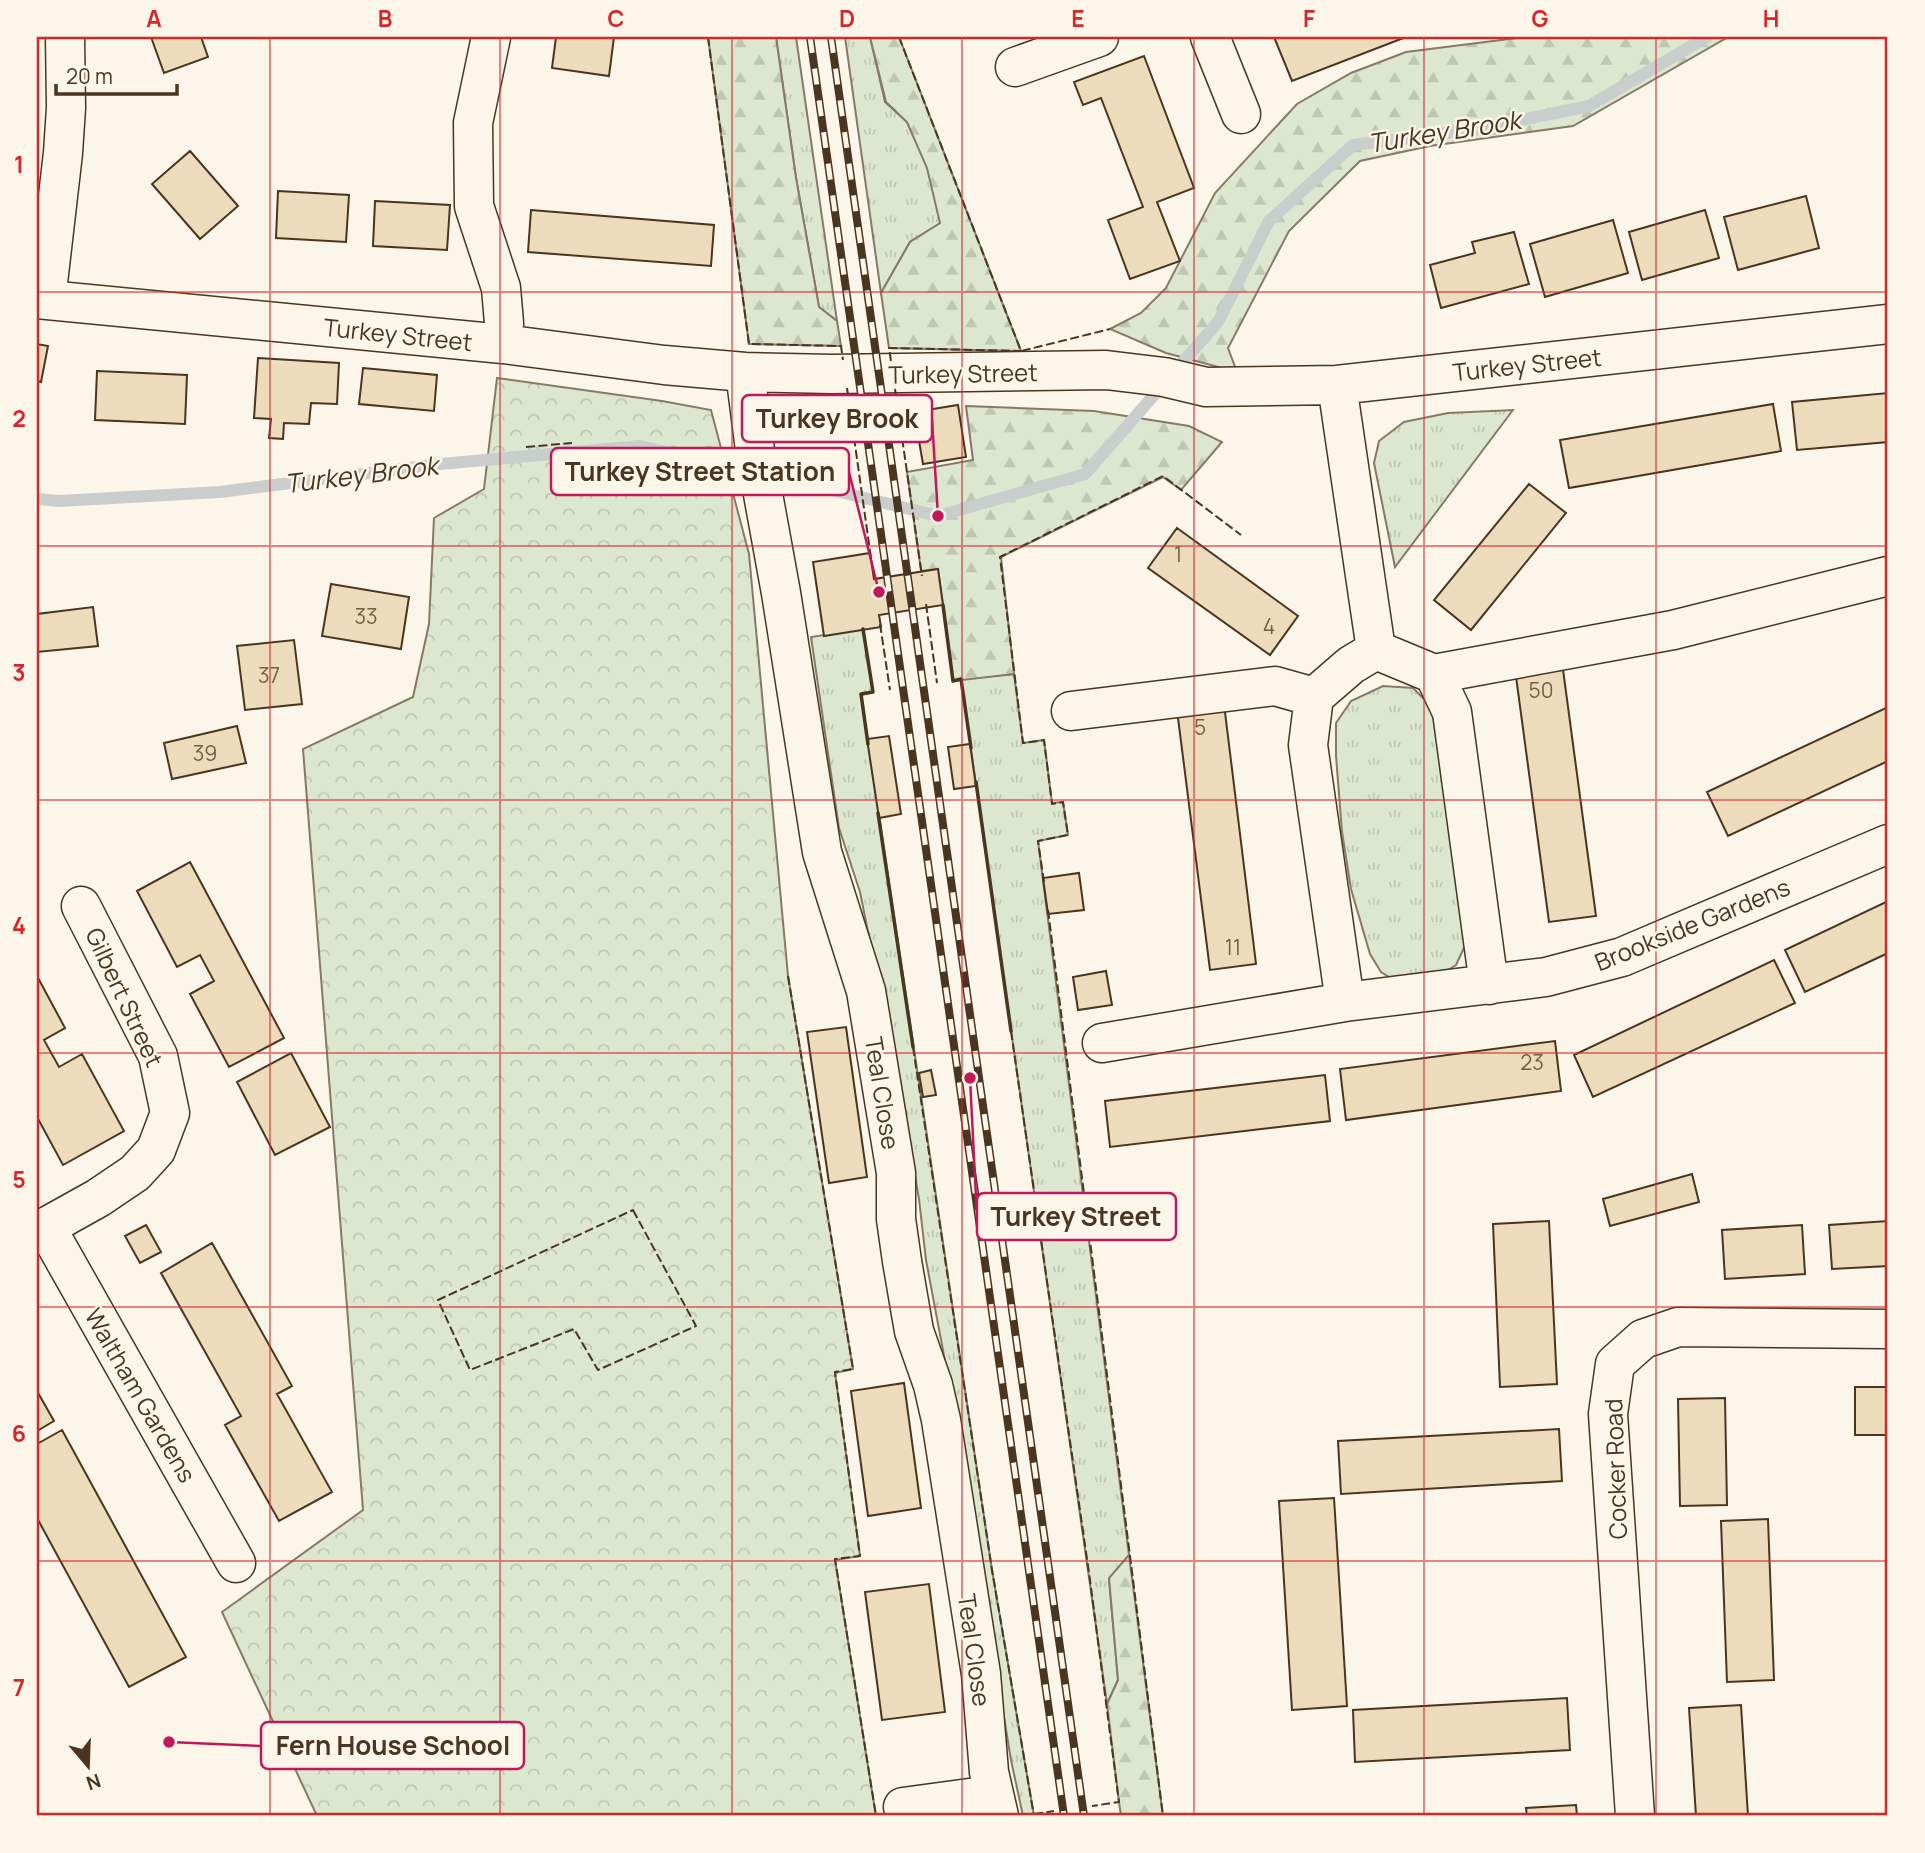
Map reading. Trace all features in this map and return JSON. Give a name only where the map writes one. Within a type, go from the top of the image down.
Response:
[{"type":"street","points":[[41,300],[64,142],[65,37]]},
{"type":"street","points":[[491,37],[473,123],[474,206],[500,288],[504,323],[503,344]]},
{"type":"street","points":[[1015,67],[1099,37]]},
{"type":"street","points":[[1210,37],[1241,114]]},
{"type":"street","name":"Turkey Street","points":[[41,300],[503,344],[663,365],[745,372],[832,374],[1106,370],[1164,377],[1206,387],[1337,385],[1888,324]]},
{"type":"street","name":"Teal Close","points":[[745,372],[755,450],[781,593],[822,852],[832,892],[850,935],[866,991],[896,1173],[896,1219],[914,1331],[933,1385],[941,1420],[981,1674],[995,1806]]},
{"type":"street","points":[[1337,385],[1376,650]]},
{"type":"street","points":[[1376,650],[1434,674],[1673,630],[1888,576]]},
{"type":"street","points":[[1345,1002],[1308,745],[1314,698],[1352,665],[1376,650]]},
{"type":"street","points":[[1434,674],[1452,712],[1489,985]]},
{"type":"street","points":[[1071,711],[1275,685],[1314,698]]},
{"type":"street","name":"Brookside Gardens","points":[[1102,1043],[1345,1002],[1546,977],[1622,957],[1888,844]]},
{"type":"street","name":"Gilbert Street","points":[[41,1229],[98,1198],[135,1173],[156,1150],[170,1113],[158,1056],[81,906]]},
{"type":"street","name":"Waltham Gardens","points":[[41,1229],[236,1563]]},
{"type":"street","name":"Cocker Road","points":[[1635,1816],[1608,1414],[1615,1364],[1643,1339],[1678,1326],[1888,1329]]},
{"type":"street","points":[[903,1808],[995,1806]]},
{"type":"green space","points":[[708,37],[776,37],[796,178],[819,307],[837,321],[841,346],[749,344]]},
{"type":"green space","points":[[776,37],[796,37],[837,321],[819,307],[796,178]]},
{"type":"green space","points":[[845,37],[870,37],[885,102],[907,122],[928,168],[941,223],[910,242],[881,293]]},
{"type":"green space","points":[[870,37],[899,37],[1021,351],[889,348],[881,293],[910,242],[940,223],[927,168],[907,122],[886,102]]},
{"type":"green space","points":[[1525,37],[1728,37],[1573,126],[1430,146],[1360,161],[1289,231],[1228,348],[1237,372],[1166,353],[1110,329],[1141,313],[1166,288],[1215,193],[1297,104],[1351,73],[1406,52]]},
{"type":"green space","points":[[497,378],[711,410],[749,554],[788,976],[853,1369],[835,1373],[860,1556],[835,1560],[876,1816],[317,1816],[222,1612],[363,1510],[303,749],[413,697],[429,624],[434,518],[484,489]]},
{"type":"green space","points":[[966,406],[1094,411],[1189,426],[1222,442],[1181,490],[1163,477],[1001,557],[1014,674],[953,681],[938,569],[921,571],[907,472],[973,460]]},
{"type":"green space","points":[[1513,410],[1395,567],[1374,463],[1379,441],[1404,422],[1448,413]]},
{"type":"green space","points":[[863,629],[873,692],[861,695],[992,1570],[1034,1816],[1023,1816],[1011,1760],[926,1260],[903,1106],[860,892],[839,828],[811,637]]},
{"type":"green space","points":[[1014,674],[1023,743],[1044,740],[1052,803],[1063,802],[1068,835],[1038,841],[1129,1555],[1109,1579],[1118,1680],[1107,1704],[961,679]]},
{"type":"green space","points":[[1383,686],[1413,688],[1433,708],[1469,937],[1456,965],[1434,979],[1394,980],[1381,972],[1370,954],[1351,889],[1342,832],[1336,723],[1351,701]]},
{"type":"green space","points":[[1129,1555],[1163,1816],[1121,1816],[1119,1802],[1107,1704],[1118,1680],[1109,1578]]},
{"type":"building","points":[[151,37],[201,37],[208,57],[164,73]]},
{"type":"building","points":[[556,37],[614,37],[609,76],[552,68]]},
{"type":"building","points":[[1274,37],[1406,37],[1292,81]]},
{"type":"building","points":[[1144,56],[1194,188],[1157,202],[1180,261],[1130,279],[1108,220],[1143,207],[1101,98],[1083,105],[1074,82]]},
{"type":"building","points":[[190,151],[238,206],[200,239],[152,184]]},
{"type":"building","points":[[278,191],[349,195],[346,242],[276,238]]},
{"type":"building","points":[[1806,196],[1819,248],[1738,270],[1724,217]]},
{"type":"building","points":[[375,201],[450,205],[447,250],[373,246]]},
{"type":"building","points":[[531,210],[714,225],[711,266],[528,252]]},
{"type":"building","points":[[1705,210],[1719,258],[1642,280],[1629,232]]},
{"type":"building","points":[[1613,220],[1628,273],[1545,297],[1530,244]]},
{"type":"building","points":[[1514,232],[1529,284],[1441,308],[1430,265],[1475,253],[1472,242]]},
{"type":"building","points":[[37,344],[48,346],[41,382],[37,381]]},
{"type":"building","points":[[258,358],[339,363],[337,404],[311,403],[309,424],[284,423],[283,439],[269,438],[271,419],[254,418]]},
{"type":"building","points":[[363,368],[437,375],[434,411],[359,404]]},
{"type":"building","points":[[97,371],[187,375],[185,424],[95,420]]},
{"type":"building","points":[[1888,393],[1888,442],[1797,450],[1792,402]]},
{"type":"building","points":[[1773,404],[1781,451],[1569,488],[1560,440]]},
{"type":"building","points":[[958,405],[966,457],[923,464],[914,412]]},
{"type":"building","points":[[1529,484],[1566,513],[1471,630],[1434,600]]},
{"type":"building","points":[[1177,528],[1298,616],[1270,655],[1148,568]]},
{"type":"building","points":[[870,553],[874,579],[938,569],[943,605],[879,615],[881,627],[824,636],[813,562]]},
{"type":"building","points":[[331,584],[409,597],[401,649],[322,636]]},
{"type":"building","points":[[93,607],[98,646],[37,652],[37,614]]},
{"type":"building","points":[[294,640],[302,704],[245,710],[237,646]]},
{"type":"building","points":[[1562,662],[1596,916],[1549,922],[1515,669]]},
{"type":"building","points":[[1224,704],[1256,964],[1210,970],[1177,710]]},
{"type":"building","points":[[1888,707],[1888,761],[1728,836],[1707,792]]},
{"type":"building","points":[[237,726],[246,763],[172,779],[164,743]]},
{"type":"building","points":[[889,736],[901,814],[879,818],[867,739]]},
{"type":"building","points":[[970,744],[976,786],[954,789],[948,747]]},
{"type":"building","points":[[190,862],[284,1038],[229,1067],[190,994],[214,981],[200,955],[177,967],[137,891]]},
{"type":"building","points":[[1079,873],[1084,910],[1048,914],[1043,878]]},
{"type":"building","points":[[1888,901],[1888,953],[1805,992],[1785,950]]},
{"type":"building","points":[[1774,960],[1795,1003],[1593,1097],[1574,1055]]},
{"type":"building","points":[[1106,971],[1112,1005],[1078,1010],[1073,977]]},
{"type":"building","points":[[37,976],[65,1028],[44,1040],[59,1067],[82,1054],[124,1131],[63,1165],[37,1117]]},
{"type":"building","points":[[846,1027],[867,1177],[829,1183],[807,1032]]},
{"type":"building","points":[[1555,1041],[1561,1091],[1346,1120],[1340,1069]]},
{"type":"building","points":[[291,1053],[330,1127],[275,1155],[237,1082]]},
{"type":"building","points":[[931,1070],[936,1095],[923,1097],[919,1073]]},
{"type":"building","points":[[1325,1075],[1330,1121],[1110,1147],[1105,1101]]},
{"type":"building","points":[[1692,1174],[1699,1202],[1610,1226],[1603,1199]]},
{"type":"building","points":[[1549,1221],[1557,1384],[1500,1387],[1493,1224]]},
{"type":"building","points":[[1888,1221],[1888,1266],[1832,1269],[1829,1225]]},
{"type":"building","points":[[146,1225],[161,1252],[140,1263],[125,1236]]},
{"type":"building","points":[[1802,1225],[1805,1274],[1725,1279],[1722,1230]]},
{"type":"building","points":[[212,1243],[292,1386],[277,1394],[332,1492],[279,1521],[225,1425],[241,1416],[161,1273]]},
{"type":"building","points":[[904,1383],[921,1508],[868,1516],[851,1391]]},
{"type":"building","points":[[1855,1387],[1888,1387],[1888,1435],[1855,1435]]},
{"type":"building","points":[[37,1391],[54,1421],[37,1431]]},
{"type":"building","points":[[1725,1398],[1727,1505],[1680,1506],[1678,1399]]},
{"type":"building","points":[[1559,1429],[1562,1481],[1341,1494],[1338,1441]]},
{"type":"building","points":[[62,1430],[186,1657],[129,1687],[37,1518],[37,1444]]},
{"type":"building","points":[[1334,1498],[1347,1706],[1292,1710],[1279,1501]]},
{"type":"building","points":[[1768,1519],[1774,1680],[1727,1682],[1721,1521]]},
{"type":"building","points":[[929,1584],[945,1712],[882,1720],[865,1592]]},
{"type":"building","points":[[1567,1698],[1570,1750],[1355,1762],[1353,1710]]},
{"type":"building","points":[[1741,1705],[1748,1816],[1696,1816],[1689,1708]]},
{"type":"building","points":[[1576,1805],[1577,1816],[1527,1816],[1526,1808]]},
{"type":"waterway","name":"Turkey Brook","points":[[37,499],[59,501],[220,492],[440,464],[640,446],[938,516],[1085,474],[1218,322],[1269,221],[1353,145],[1478,129],[1589,106],[1707,37]]},
{"type":"railway","points":[[810,37],[1064,1816]]},
{"type":"railway","points":[[831,37],[1084,1816]]},
{"type":"fence","points":[[708,37],[749,344],[841,346],[843,360]]},
{"type":"fence","points":[[899,37],[1021,351],[1110,329]]},
{"type":"fence","points":[[891,361],[889,348],[1021,351]]},
{"type":"fence","points":[[847,388],[871,558]]},
{"type":"fence","points":[[895,389],[922,576]]},
{"type":"fence","points":[[526,447],[572,443]]},
{"type":"fence","points":[[1044,882],[1038,841],[1068,835],[1063,802],[1052,804],[1044,740],[1023,743],[1000,557],[1163,476],[1241,535]]},
{"type":"fence","points":[[926,604],[937,683]]},
{"type":"fence","points":[[880,624],[890,690]]},
{"type":"fence","points":[[1048,910],[1163,1816]]},
{"type":"fence","points":[[788,976],[853,1369],[835,1372],[860,1556],[835,1559],[876,1816]]},
{"type":"fence","points":[[1011,1031],[1119,1802],[1092,1806]]},
{"type":"fence","points":[[913,1047],[992,1570],[1034,1816]]},
{"type":"fence","points":[[633,1210],[696,1326],[598,1370],[574,1329],[470,1370],[438,1300],[633,1210]]},
{"type":"fence","points":[[1034,1814],[1054,1811]]},
{"type":"wall","points":[[943,605],[953,681],[961,679],[971,748]]},
{"type":"wall","points":[[863,629],[873,692],[861,694],[868,744]]},
{"type":"wall","points":[[976,782],[1011,1031]]},
{"type":"wall","points":[[878,813],[913,1047]]},
{"type":"place","name":"Turkey Brook","points":[[938,516]]},
{"type":"place","name":"Turkey Street Station","points":[[879,592]]},
{"type":"place","name":"Turkey Street","points":[[970,1078]]},
{"type":"place","name":"Fern House School","points":[[169,1742]]}]
